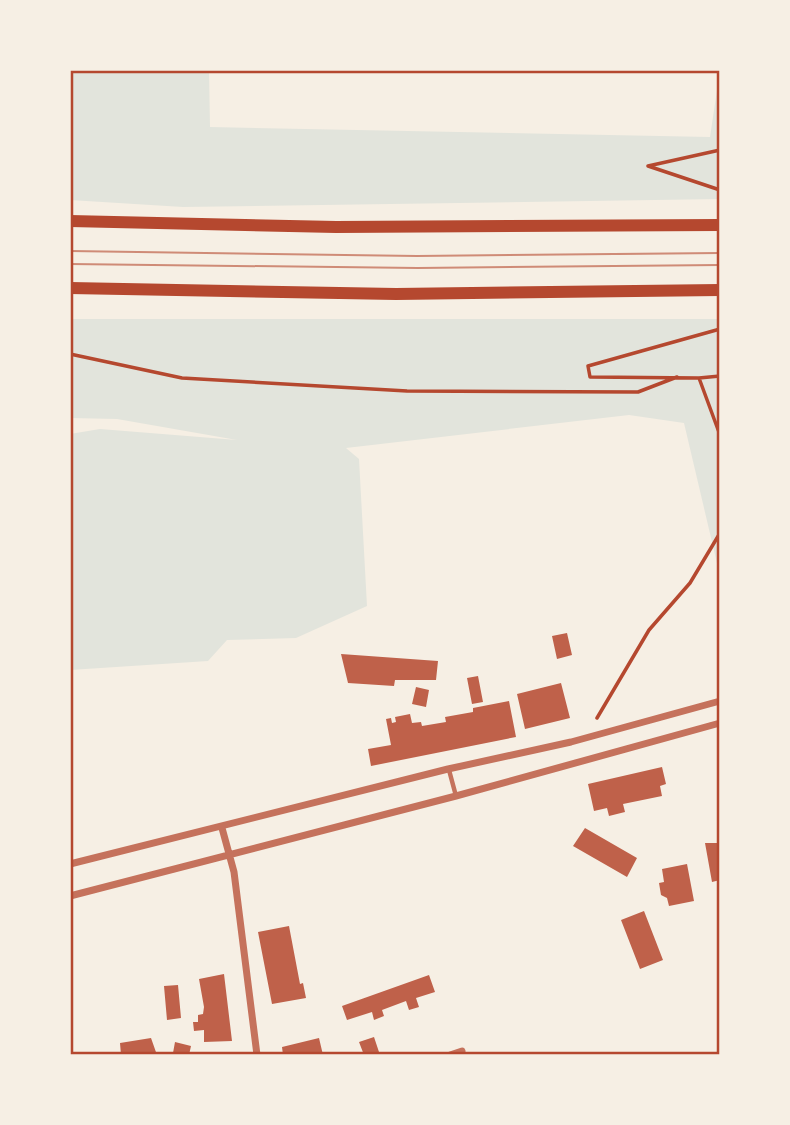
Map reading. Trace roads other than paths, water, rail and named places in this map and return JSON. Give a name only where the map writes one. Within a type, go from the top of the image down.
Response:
[{"type":"main road","points":[[70,221],[336,227],[720,225]]},
{"type":"main road","points":[[70,288],[396,294],[720,290]]},
{"type":"street","points":[[70,864],[449,769],[571,742],[720,701]]},
{"type":"street","points":[[70,896],[456,796],[720,723]]},
{"type":"street","points":[[222,828],[230,855],[257,1055]]},
{"type":"street","points":[[450,1055],[462,1051]]},
{"type":"lane","points":[[449,769],[456,796]]},
{"type":"tram line","points":[[70,251],[417,256],[720,253]]},
{"type":"tram line","points":[[70,264],[418,268],[720,265]]}]
